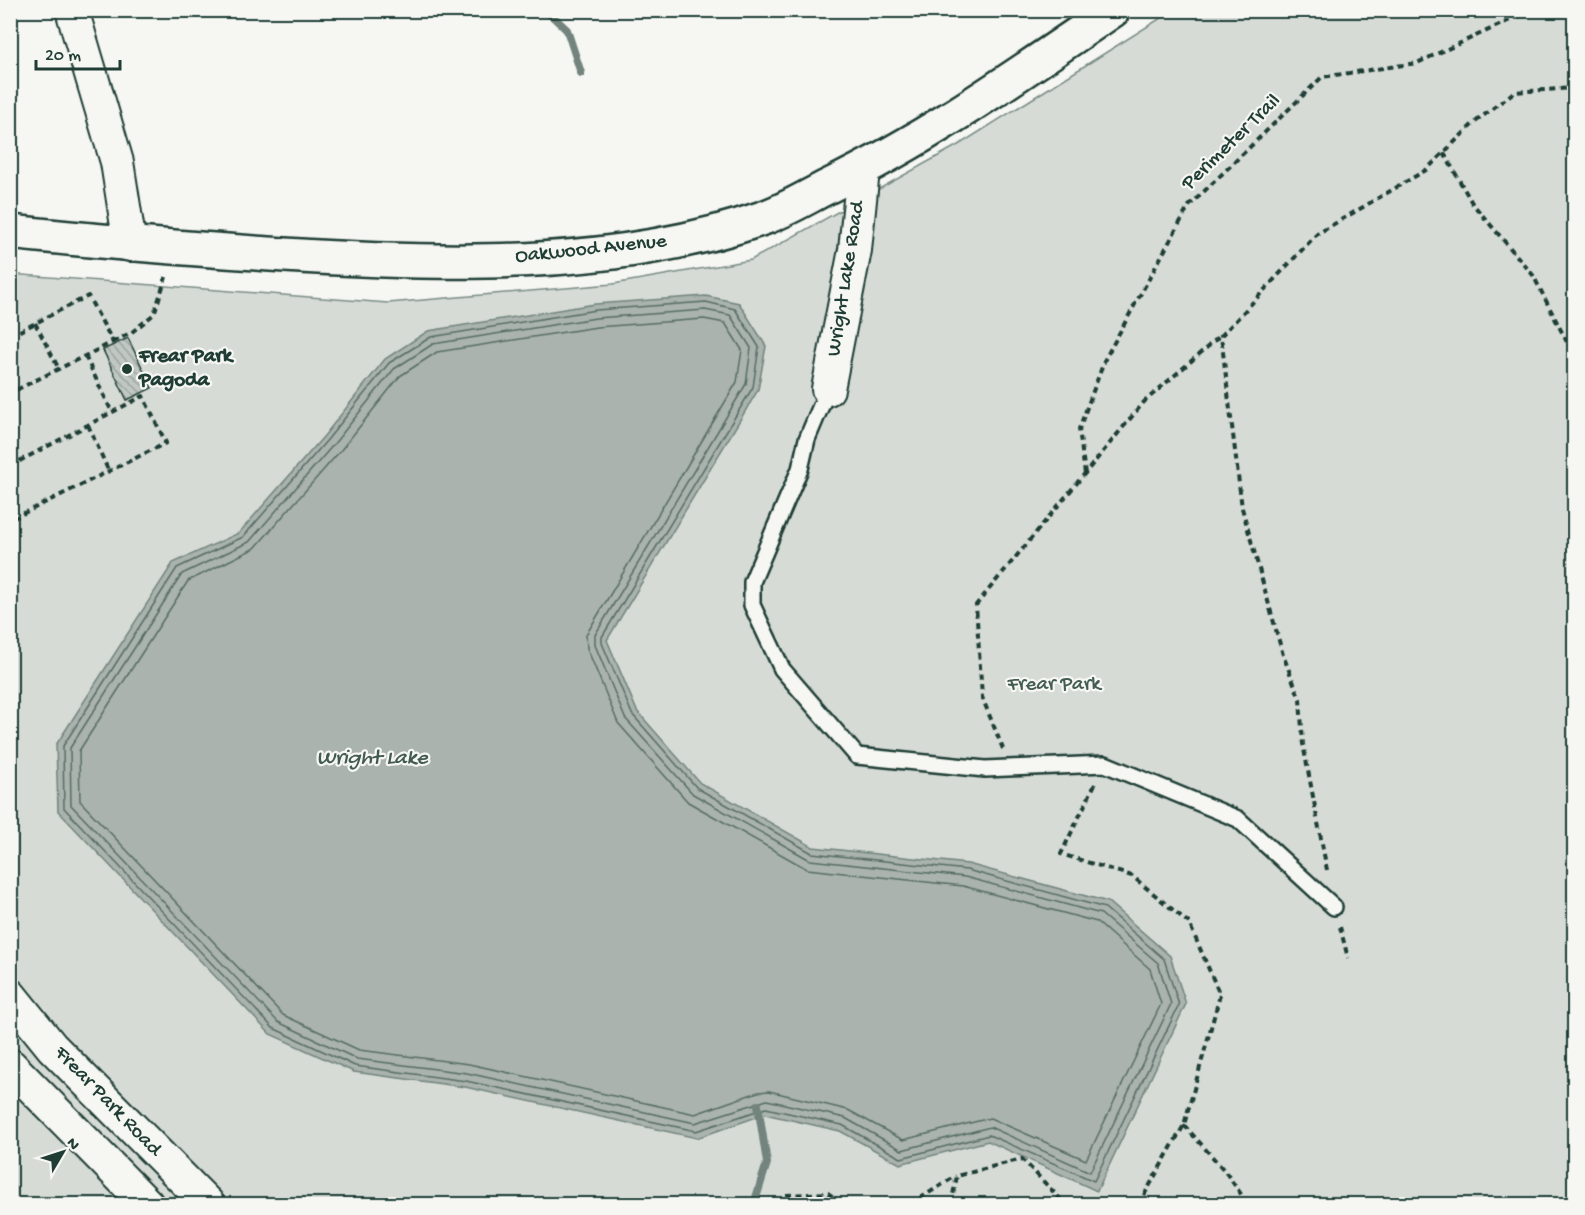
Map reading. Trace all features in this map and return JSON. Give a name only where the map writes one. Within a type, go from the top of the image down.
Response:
[{"type":"main road","name":"Oakwood Avenue","points":[[10,232],[130,245],[452,263],[608,252],[692,238],[768,216],[863,170],[949,121],[1113,10]]},
{"type":"street","points":[[72,10],[117,162],[130,245]]},
{"type":"street","name":"Wright Lake Road","points":[[828,389],[855,250],[863,170]]},
{"type":"street","name":"Frear Park Road","points":[[10,995],[67,1062],[208,1204]]},
{"type":"street","name":"Frear Park Road","points":[[10,1065],[147,1204]]},
{"type":"lane","points":[[828,389],[807,439],[800,469],[752,582],[752,605],[782,669],[857,756],[985,769],[1105,764],[1239,819],[1334,907]]},
{"type":"path","name":"Perimeter Trail","points":[[1085,474],[1078,429],[1105,359],[1189,206],[1322,77],[1417,63],[1532,10]]},
{"type":"path","points":[[1011,768],[982,697],[976,605],[1144,402],[1221,336],[1317,234],[1426,170],[1474,123],[1514,92],[1575,88]]},
{"type":"path","points":[[1443,153],[1472,203],[1533,275],[1571,350],[1575,370]]},
{"type":"path","points":[[10,393],[132,332],[154,314],[166,277]]},
{"type":"path","points":[[10,336],[88,296],[113,342]]},
{"type":"path","points":[[35,323],[59,369]]},
{"type":"path","points":[[1221,336],[1242,508],[1283,655],[1300,699],[1303,744],[1334,907],[1348,958]]},
{"type":"path","points":[[1571,350],[1575,354]]},
{"type":"path","points":[[85,356],[112,412]]},
{"type":"path","points":[[10,466],[142,396],[166,443],[10,520]]},
{"type":"path","points":[[88,425],[109,472]]},
{"type":"path","points":[[1105,764],[1061,854],[1131,876],[1189,923],[1220,995],[1184,1125],[1139,1204]]},
{"type":"path","points":[[1184,1125],[1224,1170],[1248,1204]]},
{"type":"path","points":[[911,1204],[957,1176],[1022,1159],[1065,1204]]},
{"type":"path","points":[[951,1204],[957,1176]]},
{"type":"path","points":[[786,1195],[828,1193],[842,1204]]},
{"type":"green space","name":"Frear Park","points":[[1172,11],[1574,11],[1574,1204],[11,1204],[10,274],[388,303],[613,284],[751,260],[960,144]]},
{"type":"water","name":"Wright Lake","points":[[706,296],[739,303],[766,346],[758,390],[607,640],[637,711],[700,783],[813,847],[968,864],[1108,902],[1170,956],[1186,1004],[1097,1191],[988,1141],[900,1164],[840,1131],[765,1114],[697,1138],[465,1087],[354,1072],[270,1034],[58,811],[56,745],[173,563],[239,533],[324,436],[385,359],[428,331],[595,304]]},
{"type":"building","name":"Frear Park Pagoda","points":[[128,338],[152,388],[127,400],[103,350]]},
{"type":"waterway","points":[[546,10],[567,30],[581,73]]},
{"type":"waterway","points":[[754,1204],[767,1163],[758,1105]]},
{"type":"place","name":"Frear Park Pagoda","points":[[127,369]]}]
